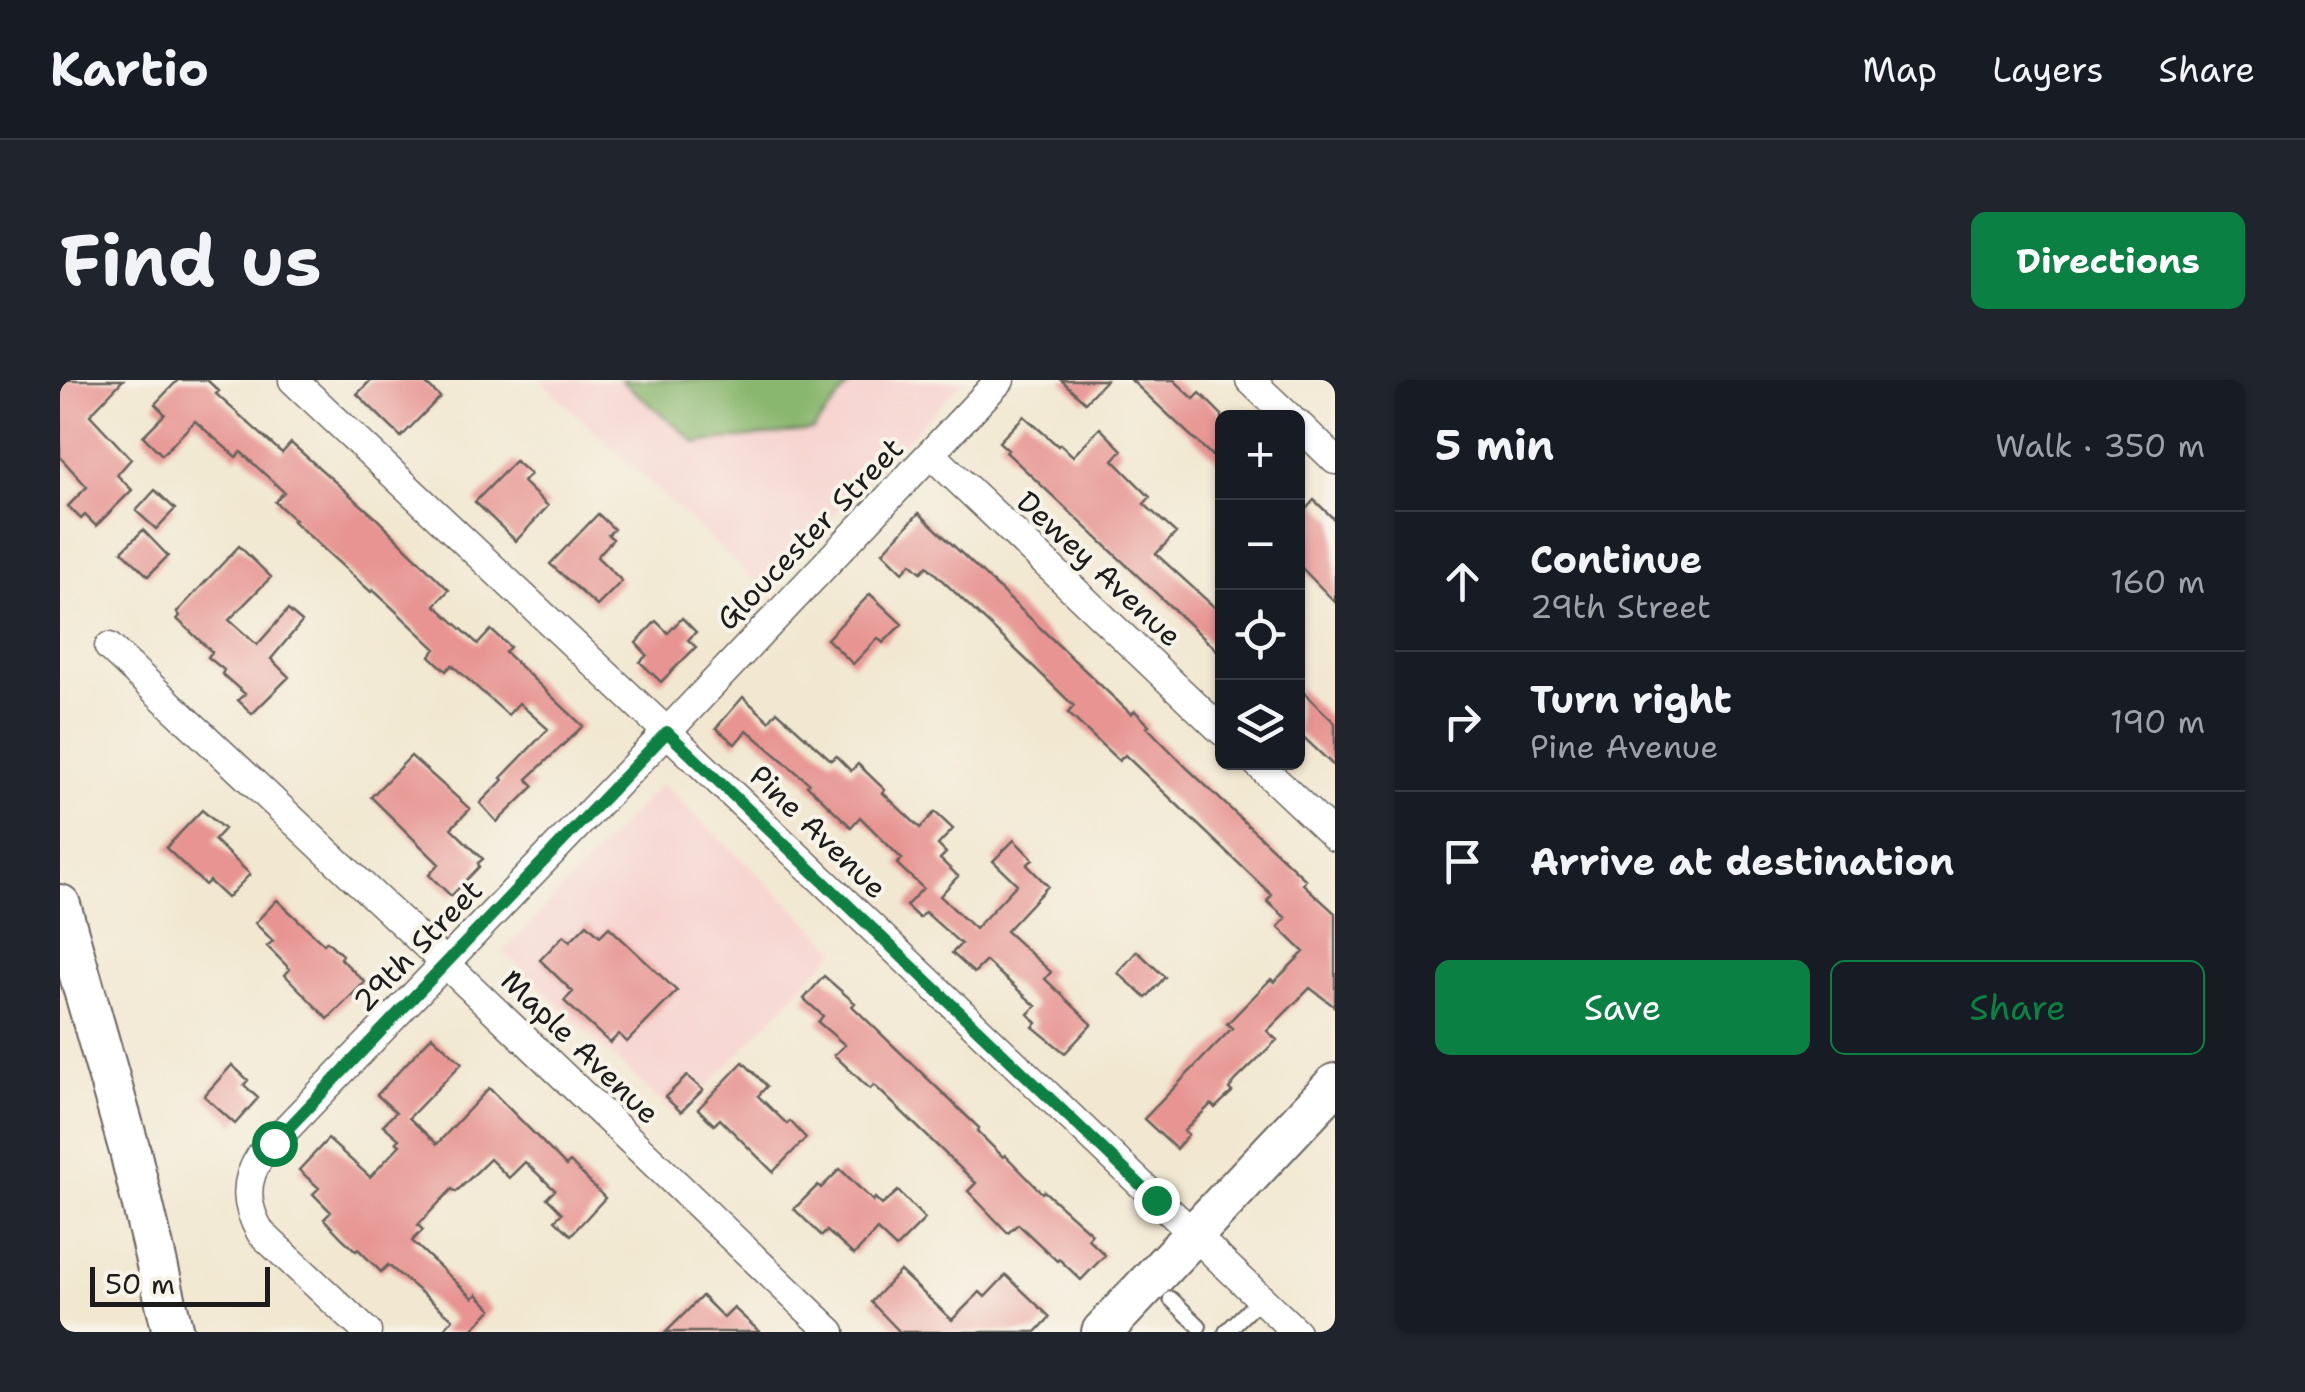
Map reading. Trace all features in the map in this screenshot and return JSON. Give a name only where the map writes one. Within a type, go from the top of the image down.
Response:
[{"type":"main road","points":[[60,905],[130,1151],[173,1332]]},
{"type":"main road","points":[[1140,1332],[1192,1322],[1204,1245],[1335,1084]]},
{"type":"main road","points":[[1102,1332],[1335,1125]]},
{"type":"street","name":"Pine Avenue","points":[[294,380],[1296,1332]]},
{"type":"street","name":"Gloucester Street","points":[[667,732],[1000,380]]},
{"type":"street","points":[[1250,380],[1282,410]]},
{"type":"street","points":[[1305,431],[1335,460]]},
{"type":"street","name":"Dewey Avenue","points":[[931,454],[1215,723]]},
{"type":"street","name":"Maple Avenue","points":[[108,648],[446,964],[830,1332]]},
{"type":"street","name":"29th Street","points":[[367,1332],[262,1233],[247,1200],[253,1168],[261,1155],[667,732]]},
{"type":"street","points":[[1264,770],[1335,837]]},
{"type":"lane","points":[[1226,1332],[1261,1298]]},
{"type":"shaded area","points":[[540,380],[964,380],[763,589]]},
{"type":"shaded area","points":[[661,783],[837,949],[678,1118],[503,952]]},
{"type":"green space","points":[[621,380],[853,380],[813,430],[696,443]]},
{"type":"building","points":[[60,380],[123,380],[90,415],[131,459],[117,475],[132,490],[96,526],[85,515],[81,519],[68,506],[87,487],[60,457]]},
{"type":"building","points":[[178,380],[207,380],[219,391],[216,394],[282,453],[291,443],[375,517],[449,590],[435,605],[478,644],[491,630],[510,647],[505,652],[583,726],[527,779],[534,786],[497,822],[480,803],[548,729],[519,703],[508,715],[452,665],[446,671],[430,656],[436,649],[275,502],[284,492],[241,452],[236,457],[195,421],[162,455],[143,436],[165,414],[155,404]]},
{"type":"building","points":[[371,380],[422,380],[440,397],[401,437],[357,394]]},
{"type":"building","points":[[1061,380],[1106,380],[1085,402]]},
{"type":"building","points":[[1131,380],[1174,380],[1194,399],[1200,393],[1217,410],[1215,458]]},
{"type":"building","points":[[1024,416],[1073,456],[1100,428],[1122,450],[1113,460],[1150,497],[1144,504],[1176,533],[1156,554],[1215,608],[1215,648],[1006,452],[999,442]]},
{"type":"building","points":[[515,461],[530,474],[523,482],[548,506],[516,541],[475,502]]},
{"type":"building","points":[[155,490],[175,509],[156,529],[136,511]]},
{"type":"building","points":[[1314,500],[1335,520],[1335,602],[1305,571],[1305,510]]},
{"type":"building","points":[[919,513],[1131,714],[1135,711],[1187,768],[1306,880],[1303,884],[1335,913],[1335,1007],[1310,988],[1267,1031],[1277,1040],[1236,1080],[1229,1089],[1232,1092],[1215,1108],[1211,1104],[1184,1131],[1188,1135],[1176,1149],[1144,1119],[1232,1028],[1227,1024],[1304,952],[1278,927],[1286,918],[1267,901],[1272,895],[1125,755],[1119,761],[1068,713],[1074,706],[1035,668],[927,566],[921,572],[911,563],[903,572],[883,552]]},
{"type":"building","points":[[598,514],[614,529],[608,535],[613,539],[597,557],[622,581],[597,606],[550,564]]},
{"type":"building","points":[[143,530],[168,556],[148,576],[122,551]]},
{"type":"building","points":[[239,546],[271,577],[229,620],[257,645],[288,610],[302,622],[271,659],[289,677],[252,714],[238,700],[245,694],[208,657],[212,652],[177,619],[177,612]]},
{"type":"building","points":[[870,594],[902,624],[883,643],[878,638],[853,664],[827,639]]},
{"type":"building","points":[[682,618],[696,632],[688,640],[696,647],[661,682],[640,662],[647,655],[636,643],[656,621],[668,633]]},
{"type":"building","points":[[1305,694],[1335,723],[1335,767],[1305,739]]},
{"type":"building","points":[[743,697],[769,721],[777,711],[831,760],[836,756],[851,771],[858,764],[920,828],[935,812],[953,829],[938,845],[946,853],[940,859],[958,876],[940,896],[975,929],[1017,884],[993,861],[1014,840],[1033,859],[1027,865],[1048,886],[1006,931],[1051,972],[1045,979],[1092,1024],[1065,1053],[1033,1027],[1037,1023],[1028,1014],[1036,1006],[986,961],[974,973],[952,953],[961,944],[925,912],[919,918],[906,906],[923,888],[897,864],[902,859],[860,817],[851,827],[809,783],[747,730],[735,744],[716,728]]},
{"type":"building","points":[[411,756],[470,809],[451,828],[483,859],[451,896],[429,875],[439,864],[371,797]]},
{"type":"building","points":[[202,810],[224,829],[214,840],[250,874],[227,898],[209,881],[205,885],[166,848]]},
{"type":"building","points":[[277,900],[324,944],[327,941],[365,982],[328,1019],[285,975],[290,969],[267,946],[273,941],[255,923]]},
{"type":"building","points":[[587,924],[600,936],[609,927],[677,991],[627,1042],[619,1034],[610,1043],[564,1001],[573,992],[540,960],[564,935],[570,941]]},
{"type":"building","points":[[1137,951],[1165,977],[1146,998],[1118,973]]},
{"type":"building","points":[[824,976],[979,1128],[977,1131],[1003,1157],[1092,1234],[1088,1239],[1105,1255],[1081,1280],[1018,1224],[1008,1233],[968,1191],[976,1183],[874,1085],[870,1089],[834,1055],[845,1045],[818,1022],[823,1016],[804,999]]},
{"type":"building","points":[[432,1036],[462,1063],[409,1118],[437,1144],[489,1088],[566,1166],[570,1162],[605,1198],[571,1235],[555,1220],[562,1213],[547,1198],[555,1190],[525,1162],[509,1178],[490,1159],[456,1192],[452,1189],[418,1225],[423,1230],[412,1241],[473,1298],[477,1294],[492,1309],[470,1332],[441,1332],[453,1319],[388,1265],[381,1272],[342,1238],[324,1219],[331,1212],[313,1194],[319,1188],[299,1170],[328,1139],[370,1177],[400,1145],[396,1142],[399,1139],[383,1125],[396,1112],[377,1095]]},
{"type":"building","points":[[743,1062],[767,1086],[758,1096],[806,1138],[773,1172],[720,1119],[714,1125],[698,1109]]},
{"type":"building","points":[[232,1065],[248,1080],[244,1085],[258,1098],[235,1124],[204,1096]]},
{"type":"building","points":[[687,1076],[703,1090],[681,1112],[665,1097]]},
{"type":"building","points":[[840,1169],[873,1201],[875,1198],[882,1205],[898,1191],[925,1219],[896,1248],[877,1230],[854,1255],[827,1231],[822,1236],[794,1209]]},
{"type":"building","points":[[900,1271],[952,1320],[980,1292],[985,1297],[1006,1275],[1050,1317],[1036,1332],[900,1332],[871,1302]]},
{"type":"building","points":[[702,1296],[724,1318],[734,1308],[760,1332],[666,1332]]},
{"type":"route","points":[[274,1143],[667,732],[1156,1200]]}]
